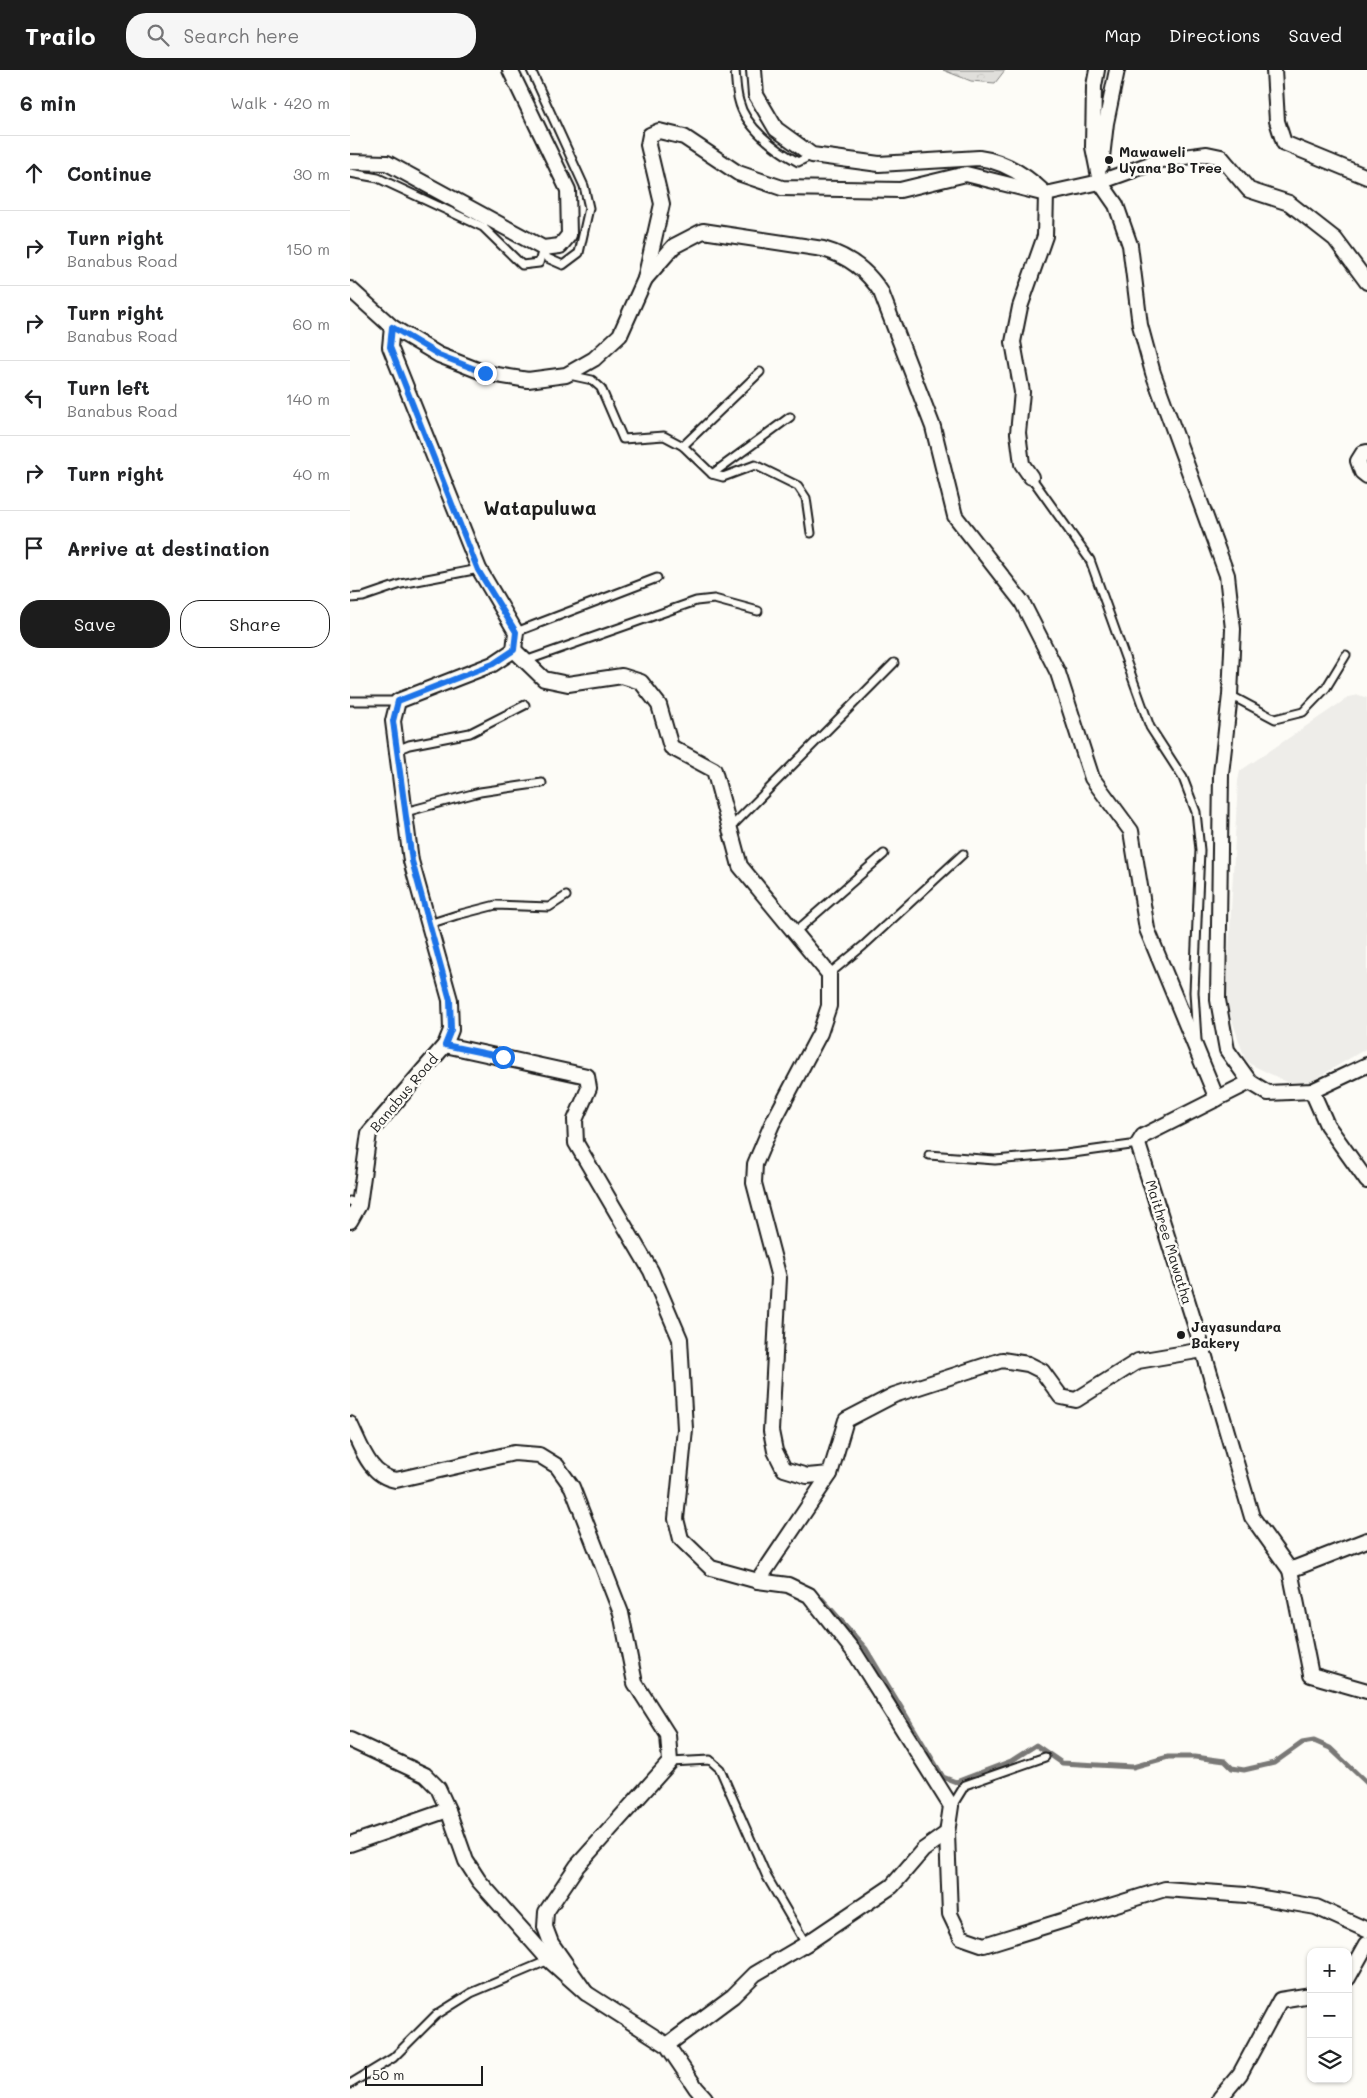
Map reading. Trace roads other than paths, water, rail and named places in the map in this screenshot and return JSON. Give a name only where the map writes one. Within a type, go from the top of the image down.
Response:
[{"type":"street","points":[[350,162],[387,162],[543,248],[560,246],[569,235],[568,190],[510,70]]},
{"type":"street","points":[[754,70],[756,95],[776,129],[812,155],[879,164],[979,158],[994,160],[1034,182],[1046,194],[1045,236],[1020,307],[1014,342],[1022,392],[1018,432],[1022,464],[1031,477]]},
{"type":"street","points":[[1097,70],[1094,86],[1093,147],[1100,182],[1116,205],[1130,244],[1140,325],[1152,373],[1227,575],[1233,629],[1230,696],[1221,774],[1218,1000],[1227,1050],[1250,1082],[1268,1093],[1312,1092],[1367,1065]]},
{"type":"street","points":[[1100,182],[1106,123],[1117,70]]},
{"type":"street","points":[[1274,70],[1277,121],[1284,143],[1367,177]]},
{"type":"street","points":[[350,289],[392,327],[439,355],[485,373],[528,380],[566,375],[594,359],[620,335],[645,280],[662,204],[648,145],[650,136],[659,131],[684,137],[738,174],[782,188],[900,190],[966,174],[1046,194],[1100,182],[1161,160],[1207,154],[1221,157],[1249,190],[1288,203],[1335,239],[1367,282]]},
{"type":"street","points":[[645,280],[674,246],[703,230],[824,249],[842,254],[870,276],[881,292],[933,427],[955,516],[1022,602],[1058,673],[1092,778],[1131,831],[1147,928],[1217,1099]]},
{"type":"street","points":[[392,327],[390,347],[478,570],[516,632],[514,650],[493,664],[398,701]]},
{"type":"street","points":[[1367,452],[1363,453],[1358,461],[1362,472],[1367,476]]},
{"type":"street","points":[[514,650],[544,679],[568,684],[622,676],[641,682],[659,705],[671,747],[714,770],[740,866],[829,974],[829,1006],[820,1033],[772,1124],[755,1164],[754,1183],[779,1278],[771,1431],[775,1451],[784,1469],[807,1476],[830,1474]]},
{"type":"street","name":"Banabus Road","points":[[350,1221],[369,1133],[445,1045],[451,1030],[450,1000],[412,861],[393,721],[398,701]]},
{"type":"street","points":[[445,1045],[587,1076],[589,1088],[576,1120],[576,1142],[651,1271],[680,1339],[685,1429],[676,1519],[681,1539],[711,1568],[758,1582],[788,1585],[809,1595],[855,1653],[951,1806],[947,1833],[950,1914],[962,1937],[984,1945],[1164,1889],[1246,1895],[1316,1907],[1367,1930]]},
{"type":"street","points":[[1138,1144],[1143,1136],[1250,1082]]},
{"type":"street","points":[[1312,1092],[1328,1124],[1367,1180]]},
{"type":"street","name":"Maithree Mawatha","points":[[1138,1144],[1203,1350],[1252,1517],[1290,1570]]},
{"type":"street","points":[[758,1582],[830,1474],[846,1420],[894,1395],[1002,1360],[1028,1364],[1042,1371],[1060,1397],[1076,1400],[1138,1361],[1203,1350]]},
{"type":"street","points":[[350,1424],[370,1465],[386,1478],[396,1480],[514,1453],[539,1455],[557,1466],[572,1487],[621,1614],[635,1683],[668,1735],[670,1762],[577,1866],[546,1912],[544,1927],[551,1943],[586,1993]]},
{"type":"street","points":[[1367,1540],[1290,1570],[1311,1675],[1367,1691]]},
{"type":"street","points":[[350,1740],[426,1775],[438,1788],[466,1861],[478,1881],[549,1960],[586,1993],[667,2045],[705,2098]]},
{"type":"street","points":[[350,1844],[448,1810]]},
{"type":"street","points":[[667,2045],[733,1996],[755,1974],[806,1944],[892,1886],[922,1850],[947,1833]]},
{"type":"street","points":[[1352,1971],[1367,1944]]},
{"type":"street","points":[[1220,2098],[1240,2074],[1280,2000],[1307,1996]]},
{"type":"lane","points":[[532,70],[584,186],[589,208],[579,253],[563,265],[547,258],[543,248]]},
{"type":"lane","points":[[735,70],[739,103],[755,130],[779,152],[798,162],[812,155]]},
{"type":"lane","points":[[350,173],[378,178],[483,227],[522,265],[539,263],[543,248]]},
{"type":"lane","points":[[683,446],[760,372]]},
{"type":"lane","points":[[566,375],[592,380],[601,388],[623,439],[664,436],[683,446],[712,474],[723,477],[755,465],[798,486],[806,498],[811,533]]},
{"type":"lane","points":[[712,474],[790,417]]},
{"type":"lane","points":[[1031,477],[1090,560],[1150,727],[1183,778],[1196,812],[1200,850],[1194,992],[1198,1054]]},
{"type":"lane","points":[[350,598],[363,596],[401,584],[478,570]]},
{"type":"lane","points":[[516,632],[657,578]]},
{"type":"lane","points":[[525,661],[696,601],[714,599],[758,611]]},
{"type":"lane","points":[[1230,696],[1275,719],[1302,712],[1326,688],[1346,655]]},
{"type":"lane","points":[[730,828],[894,663]]},
{"type":"lane","points":[[350,701],[398,701]]},
{"type":"lane","points":[[397,750],[409,745],[470,733],[525,705]]},
{"type":"lane","points":[[406,812],[480,792],[542,783]]},
{"type":"lane","points":[[794,933],[884,854]]},
{"type":"lane","points":[[829,974],[863,946],[962,854]]},
{"type":"lane","points":[[429,924],[496,905],[550,907],[566,896]]},
{"type":"lane","points":[[929,1155],[995,1160],[1066,1154],[1138,1144]]},
{"type":"lane","points":[[951,1806],[965,1784],[1045,1757]]},
{"type":"lane","points":[[670,1762],[710,1760],[720,1769],[767,1878],[806,1944]]},
{"type":"lane","points":[[350,2084],[393,2058],[436,2015],[471,1993],[549,1960]]},
{"type":"waterway","points":[[822,1599],[866,1649],[943,1777],[956,1782],[1011,1761],[1036,1745],[1062,1763],[1133,1767],[1168,1757],[1195,1757],[1225,1761],[1232,1768],[1244,1770],[1274,1763],[1302,1743],[1314,1741],[1330,1748],[1367,1783]]},
{"type":"place","name":"Mawaweli Uyana Bo Tree","points":[[1109,160]]},
{"type":"place","name":"Jayasundara Bakery","points":[[1181,1335]]},
{"type":"district","name":"Watapuluwa","points":[[540,508]]}]
